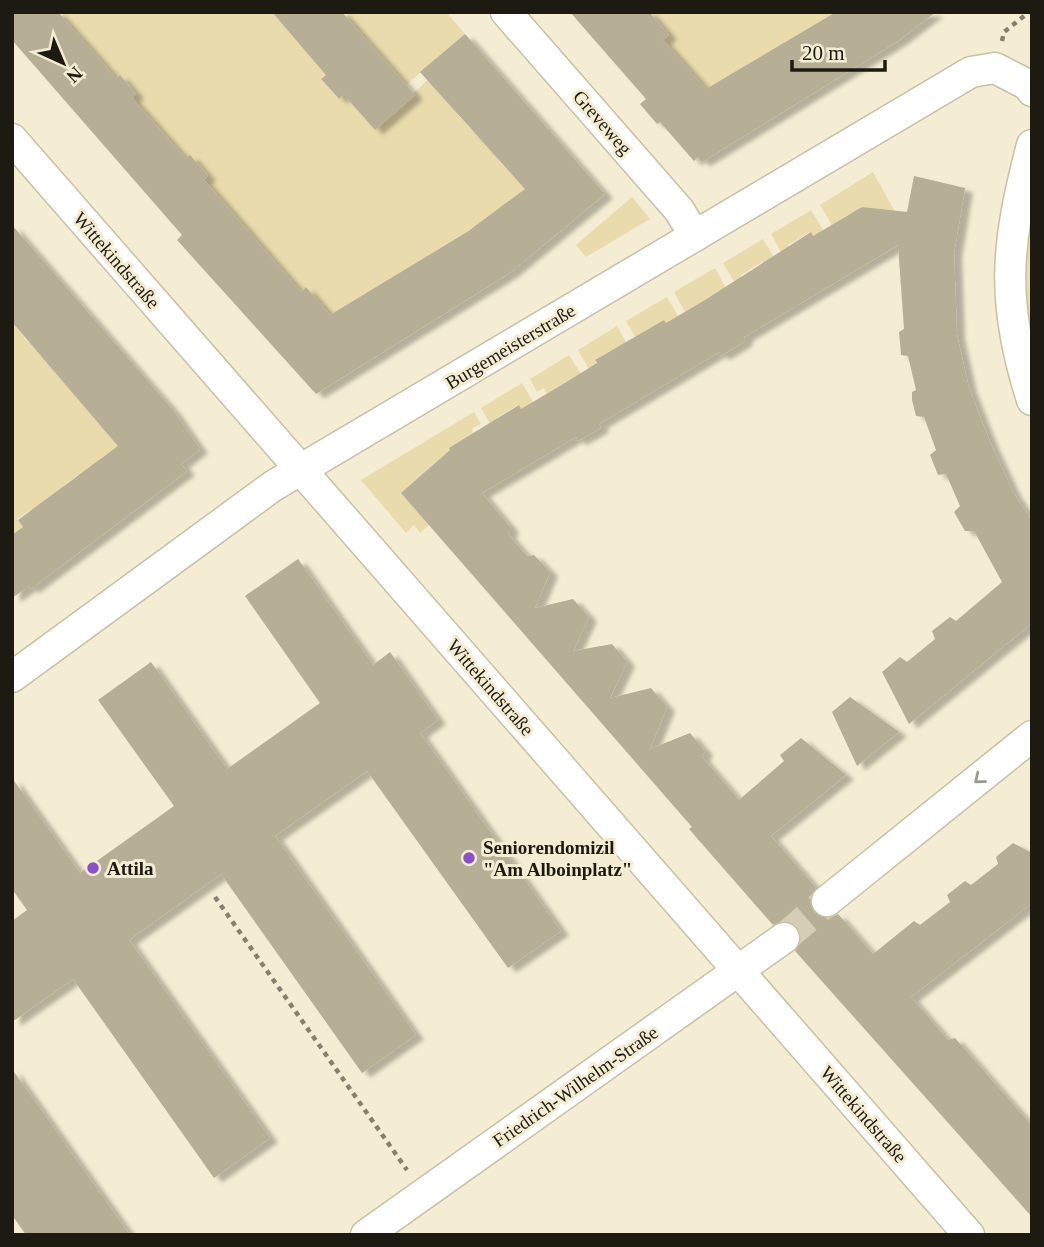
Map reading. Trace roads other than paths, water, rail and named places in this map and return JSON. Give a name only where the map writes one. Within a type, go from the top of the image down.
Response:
[{"type":"street","name":"Greveweg","points":[[506,12],[672,202],[695,236]]},
{"type":"street","name":"Burgemeisterstraße","points":[[12,677],[263,493],[971,72],[995,68],[1030,88]]},
{"type":"street","name":"Wittekindstraße","points":[[12,139],[969,1235]]},
{"type":"street","points":[[1032,145],[1011,238],[1008,281],[1014,336],[1032,400]]},
{"type":"street","points":[[827,901],[1032,736]]},
{"type":"street","name":"Friedrich-Wilhelm-Straße","points":[[366,1235],[784,938]]},
{"type":"tunnel","points":[[784,938],[827,901]]},
{"type":"place","name":"Seniorendomizil \"Am Alboinplatz\"","points":[[469,858]]},
{"type":"place","name":"Attila","points":[[93,868]]}]
